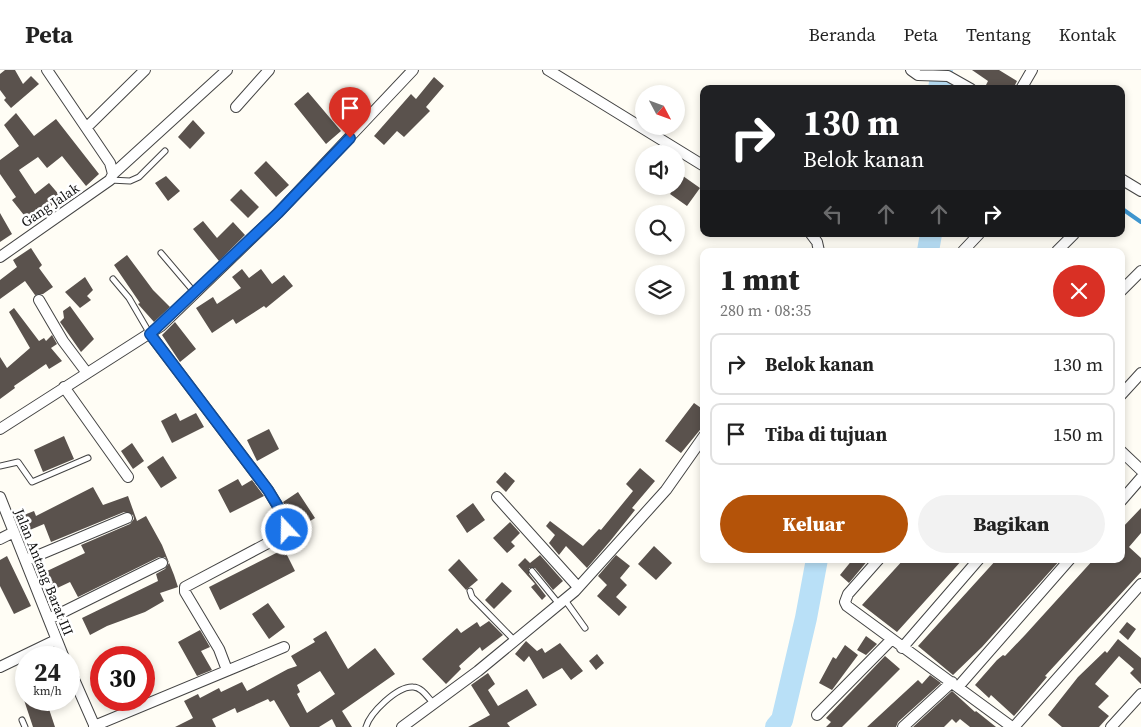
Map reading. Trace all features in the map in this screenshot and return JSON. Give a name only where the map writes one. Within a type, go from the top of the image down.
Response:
[{"type":"street","points":[[47,70],[110,163],[112,177]]},
{"type":"street","points":[[87,127],[145,70]]},
{"type":"street","name":"Gang Jalak","points":[[0,257],[112,177],[227,70]]},
{"type":"street","points":[[236,107],[269,70]]},
{"type":"street","points":[[548,70],[700,164]]},
{"type":"street","points":[[912,70],[918,75],[948,76],[964,85]]},
{"type":"street","points":[[1023,85],[1032,70]]},
{"type":"street","points":[[0,429],[150,334],[302,189],[410,71]]},
{"type":"street","points":[[1125,182],[1141,191]]},
{"type":"street","points":[[966,248],[976,237]]},
{"type":"street","points":[[1060,248],[1071,237]]},
{"type":"street","points":[[1125,287],[1141,270]]},
{"type":"street","points":[[39,300],[63,341],[87,373]]},
{"type":"street","points":[[150,334],[268,490],[288,523],[286,534],[186,587],[185,592],[219,649],[227,670]]},
{"type":"street","points":[[1125,390],[1141,372]]},
{"type":"street","points":[[64,387],[128,477]]},
{"type":"street","points":[[405,726],[515,642],[578,587],[666,490],[700,442]]},
{"type":"street","points":[[1125,455],[1141,470]]},
{"type":"street","points":[[1125,496],[1141,478]]},
{"type":"street","name":"Jalan Antang Barat III","points":[[0,497],[27,560],[59,646]]},
{"type":"street","points":[[497,497],[578,587]]},
{"type":"street","points":[[27,560],[127,518]]},
{"type":"street","points":[[0,539],[14,532]]},
{"type":"street","points":[[49,619],[162,563]]},
{"type":"street","points":[[875,563],[848,594],[845,602],[851,610],[955,684],[1009,726],[1141,584]]},
{"type":"street","points":[[902,648],[976,563]]},
{"type":"street","points":[[903,727],[955,684],[1066,563]]},
{"type":"street","points":[[0,667],[56,640]]},
{"type":"street","points":[[817,715],[891,640]]},
{"type":"street","points":[[80,694],[94,726],[284,647]]},
{"type":"street","points":[[1111,727],[1141,694]]},
{"type":"lane","points":[[112,177],[130,181],[139,177],[165,151]]},
{"type":"lane","points":[[161,253],[195,293]]},
{"type":"lane","points":[[113,279],[129,298],[150,334]]},
{"type":"lane","points":[[0,466],[18,462],[32,482],[88,458]]},
{"type":"lane","points":[[532,571],[584,628]]},
{"type":"lane","points":[[470,591],[472,597],[515,642]]},
{"type":"lane","points":[[366,727],[375,711],[406,688],[413,686],[421,690],[434,705]]},
{"type":"lane","points":[[22,720],[25,727]]},
{"type":"building","points":[[5,70],[15,70],[23,84],[31,76],[39,84],[11,108],[4,100],[6,98],[0,90],[0,74]]},
{"type":"building","points":[[972,70],[999,70],[1017,81],[1015,85],[986,85],[988,81]]},
{"type":"building","points":[[434,77],[444,86],[426,107],[430,111],[404,137],[397,131],[384,145],[374,136],[411,94],[416,99]]},
{"type":"building","points":[[308,92],[341,131],[326,144],[294,104]]},
{"type":"building","points":[[16,113],[34,136],[56,119],[99,174],[86,186],[62,156],[47,168],[38,157],[19,170],[35,194],[49,183],[61,197],[31,224],[12,200],[16,197],[0,174],[0,160],[19,146],[4,125]]},
{"type":"building","points":[[193,120],[205,133],[190,149],[178,137]]},
{"type":"building","points":[[266,161],[289,185],[276,197],[254,173]]},
{"type":"building","points":[[166,176],[180,191],[168,201],[155,183]]},
{"type":"building","points":[[685,177],[700,188],[687,206],[671,195],[685,195]]},
{"type":"building","points":[[241,189],[259,207],[248,218],[230,200]]},
{"type":"building","points":[[0,213],[12,234],[0,242]]},
{"type":"building","points":[[203,221],[217,238],[233,222],[245,235],[219,261],[193,229]]},
{"type":"building","points":[[31,248],[42,265],[39,268],[53,287],[43,294],[35,295],[25,281],[0,299],[0,280],[17,267],[13,260]]},
{"type":"building","points":[[127,255],[153,290],[170,307],[154,322],[138,304],[140,303],[114,265]]},
{"type":"building","points":[[242,269],[249,278],[261,269],[272,284],[284,275],[293,286],[266,308],[264,306],[236,324],[233,319],[212,333],[196,308],[213,297],[217,304],[241,288],[232,277]]},
{"type":"building","points":[[85,277],[93,290],[87,296],[91,300],[80,308],[65,292]]},
{"type":"building","points":[[70,306],[94,339],[81,352],[60,322],[64,318],[63,311]]},
{"type":"building","points":[[14,308],[39,341],[44,338],[46,341],[52,335],[57,344],[51,348],[62,361],[49,369],[46,364],[14,386],[15,388],[0,399],[0,357],[7,368],[30,348],[9,312]]},
{"type":"building","points":[[175,322],[196,349],[180,362],[162,335]]},
{"type":"building","points":[[694,403],[700,407],[700,430],[681,453],[665,441]]},
{"type":"building","points":[[176,413],[180,421],[196,413],[204,427],[172,443],[161,421]]},
{"type":"building","points":[[269,429],[279,449],[257,461],[247,440]]},
{"type":"building","points":[[64,436],[74,459],[43,472],[34,450]]},
{"type":"building","points":[[132,443],[144,461],[133,469],[121,451]]},
{"type":"building","points":[[163,456],[177,478],[161,488],[147,467]]},
{"type":"building","points":[[640,468],[655,481],[632,508],[635,510],[587,568],[566,546],[559,555],[549,543],[555,535],[546,526],[550,521],[583,546],[599,529],[601,530],[633,491],[626,484]]},
{"type":"building","points":[[505,472],[515,481],[506,492],[496,482]]},
{"type":"building","points":[[238,479],[242,486],[252,480],[264,496],[230,513],[218,490]]},
{"type":"building","points":[[93,487],[103,505],[128,496],[137,521],[146,516],[162,545],[174,575],[178,587],[160,593],[164,601],[145,612],[107,626],[90,635],[82,618],[158,581],[156,574],[165,569],[169,563],[165,557],[159,557],[78,597],[70,582],[53,590],[45,572],[85,553],[81,545],[130,524],[134,519],[133,515],[124,512],[51,542],[44,524],[25,532],[19,517],[34,511],[36,516]]},
{"type":"building","points":[[298,492],[315,518],[299,528],[283,502]]},
{"type":"building","points":[[473,503],[485,520],[467,533],[456,516]]},
{"type":"building","points":[[1141,508],[1141,533],[1129,547],[1141,558],[1141,572],[1045,676],[1047,677],[1014,716],[991,695],[989,698],[975,685],[997,660],[1003,655],[1005,656],[1025,635],[1090,563],[1125,563],[1125,525]]},
{"type":"building","points":[[510,522],[520,533],[511,542],[515,546],[507,553],[493,538]]},
{"type":"building","points":[[654,546],[672,563],[656,580],[638,564]]},
{"type":"building","points":[[284,549],[295,571],[220,610],[209,587]]},
{"type":"building","points":[[540,555],[563,581],[553,590],[535,568],[529,568],[529,574],[546,596],[542,600],[531,587],[535,584],[518,565],[525,558],[530,563]]},
{"type":"building","points":[[616,555],[630,566],[620,578],[627,585],[616,597],[627,607],[619,616],[597,596],[607,585],[598,576]]},
{"type":"building","points":[[7,556],[31,606],[14,614],[0,586],[0,560]]},
{"type":"building","points":[[459,559],[478,580],[466,590],[448,570]]},
{"type":"building","points":[[850,563],[866,563],[849,583],[840,575]]},
{"type":"building","points":[[900,563],[959,563],[897,632],[862,605]]},
{"type":"building","points":[[993,563],[1057,563],[982,647],[953,675],[918,646]]},
{"type":"building","points":[[502,582],[512,591],[494,609],[485,600]]},
{"type":"building","points":[[268,603],[285,627],[269,639],[252,614]]},
{"type":"building","points":[[489,621],[503,635],[482,651],[480,647],[459,666],[461,669],[446,684],[422,659],[457,628],[461,633],[477,622],[480,627]]},
{"type":"building","points":[[1127,622],[1136,629],[1128,640],[1119,632]]},
{"type":"building","points":[[200,630],[210,647],[201,651],[212,670],[197,676],[178,642]]},
{"type":"building","points":[[326,631],[348,669],[375,648],[395,674],[342,711],[352,727],[336,727],[332,719],[319,727],[290,727],[274,700],[270,702],[268,699],[237,713],[235,708],[212,719],[216,727],[175,727],[193,718],[184,701],[198,694],[200,698],[219,688],[221,692],[242,682],[247,691],[297,666],[291,656],[315,642],[313,639]],"holes":[[[320,671],[335,694],[307,713],[297,694],[300,692],[297,685]]]},
{"type":"building","points":[[866,636],[877,644],[866,655],[857,650]]},
{"type":"building","points":[[1118,639],[1141,658],[1141,684],[1130,673],[1134,669],[1119,656],[1095,684],[1109,696],[1098,707],[1109,716],[1099,727],[1062,727],[1048,715],[1078,677],[1105,651],[1107,653]]},
{"type":"building","points":[[526,641],[537,651],[542,648],[545,653],[560,643],[583,671],[571,680],[562,668],[543,679],[529,656],[524,662],[515,654]]},
{"type":"building","points":[[845,645],[858,655],[832,690],[819,683],[833,657],[836,659]]},
{"type":"building","points":[[597,654],[604,663],[596,670],[589,661]]},
{"type":"building","points":[[885,656],[900,669],[842,727],[826,727],[831,722],[826,718]]},
{"type":"building","points":[[488,673],[495,684],[488,690],[498,706],[527,689],[537,705],[507,723],[510,727],[468,727],[490,715],[471,685]]},
{"type":"building","points":[[930,675],[941,683],[898,722],[896,727],[867,727],[918,680],[922,684]]},
{"type":"building","points":[[952,691],[975,712],[996,727],[970,727],[960,719],[956,723],[952,719],[944,727],[913,727]]},
{"type":"building","points":[[28,711],[50,711],[55,727],[33,727]]},
{"type":"waterway","points":[[940,85],[942,70]]},
{"type":"waterway","points":[[933,79],[942,85]]},
{"type":"waterway","points":[[1125,211],[1141,222]]},
{"type":"waterway","points":[[929,248],[930,237]]},
{"type":"waterway","points":[[776,727],[782,720],[806,618],[816,563]]},
{"type":"route","points":[[287,530],[288,523],[268,490],[150,334],[161,326],[278,213],[350,138]]}]
